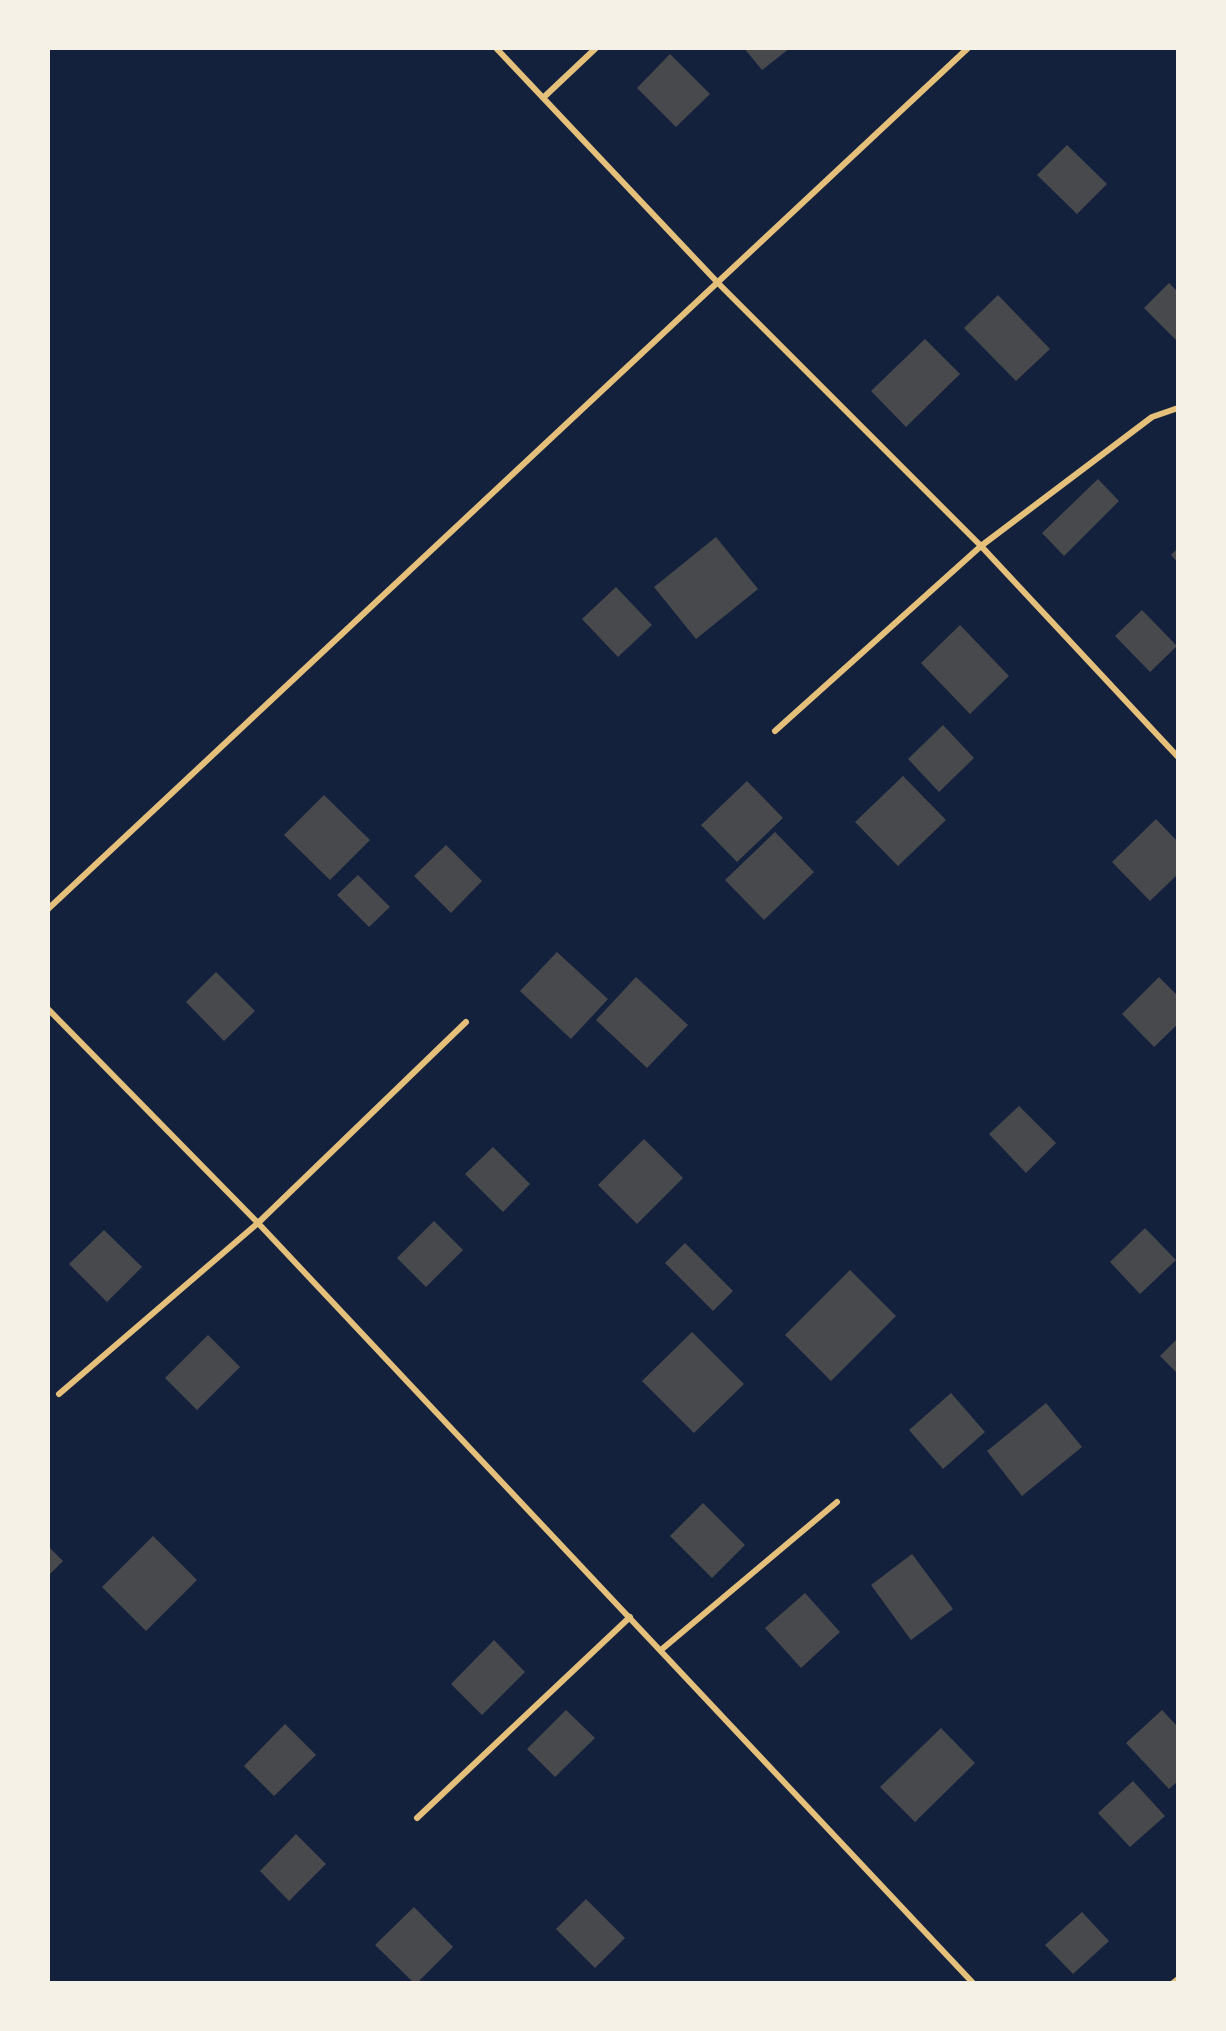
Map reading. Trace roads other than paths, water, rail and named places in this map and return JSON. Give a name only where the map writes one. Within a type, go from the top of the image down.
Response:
[{"type":"street","points":[[496,48],[719,284],[981,546],[1178,757]]},
{"type":"street","points":[[543,98],[596,48]]},
{"type":"street","points":[[48,909],[719,284],[968,48]]},
{"type":"street","points":[[775,731],[981,546],[1152,417],[1178,408]]},
{"type":"street","points":[[48,1008],[258,1223],[973,1983]]},
{"type":"street","points":[[59,1394],[258,1223],[466,1022]]},
{"type":"street","points":[[661,1650],[837,1502]]},
{"type":"street","points":[[417,1818],[630,1617]]},
{"type":"street","points":[[1173,1983],[1178,1979]]}]
